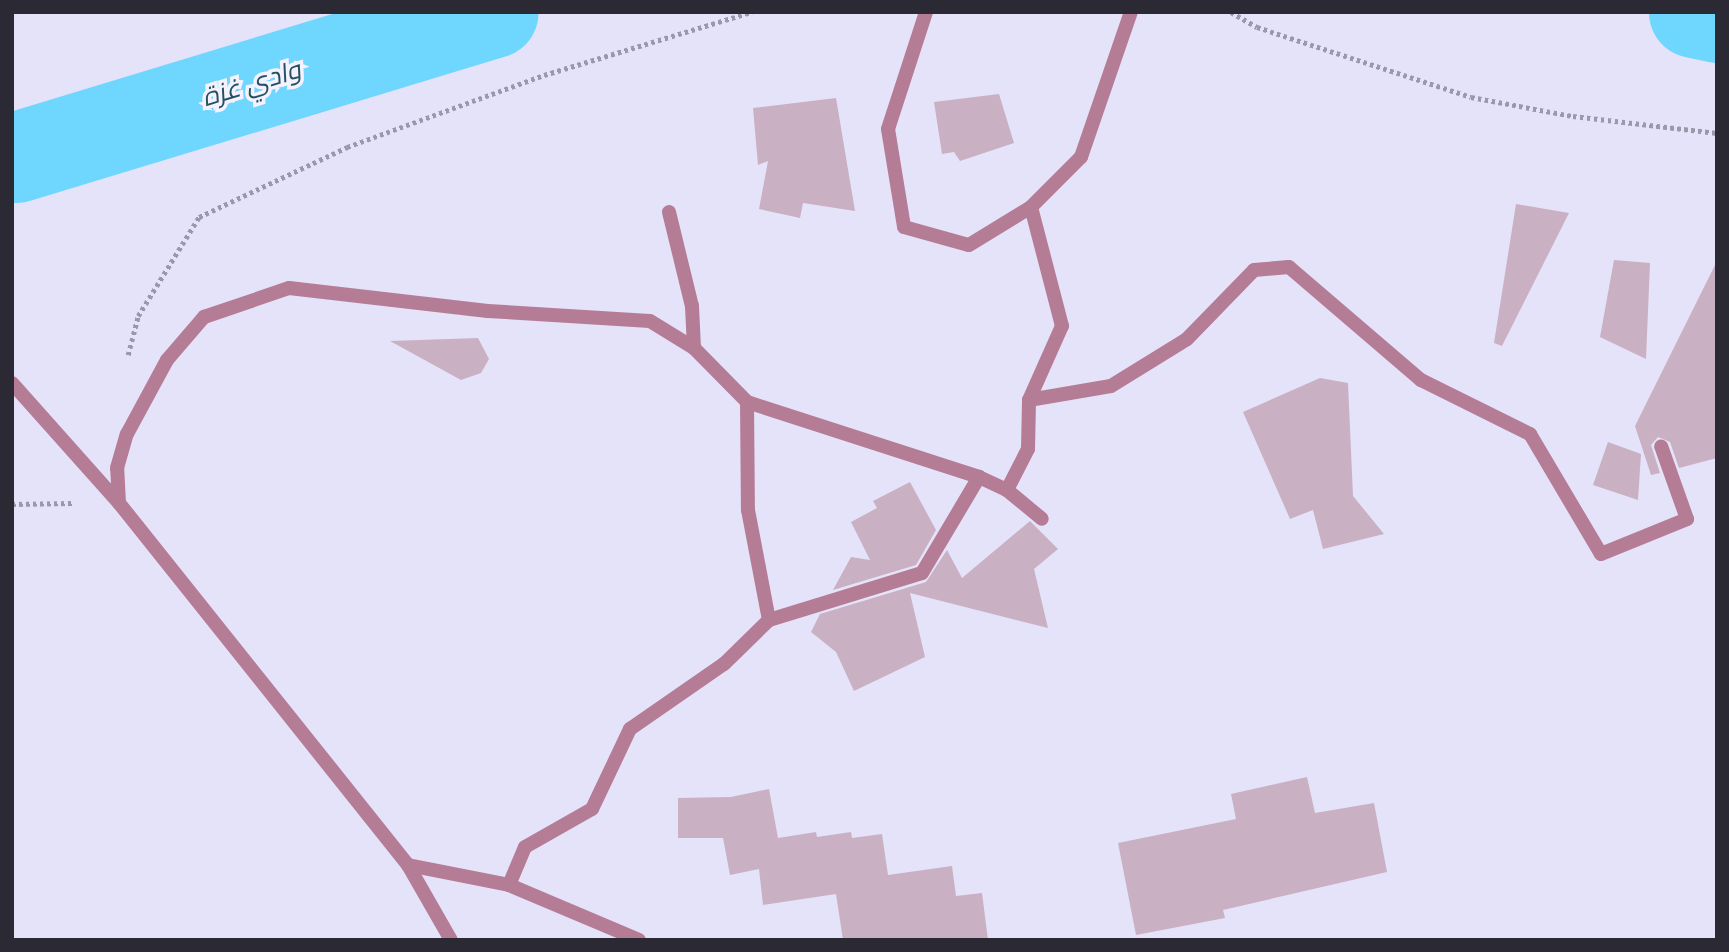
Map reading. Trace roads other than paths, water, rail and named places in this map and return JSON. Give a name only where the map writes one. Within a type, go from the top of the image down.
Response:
[{"type":"street","points":[[926,12],[888,130],[904,227],[969,245],[1031,207],[1082,157],[1131,12]]},
{"type":"street","points":[[1007,490],[1028,449],[1029,400],[1062,326],[1031,207]]},
{"type":"street","points":[[669,212],[692,306],[694,348]]},
{"type":"street","points":[[1029,400],[1111,386],[1187,339],[1254,270],[1289,267],[1421,380],[1530,434],[1601,554],[1687,519],[1661,446]]},
{"type":"street","points":[[119,503],[117,468],[127,434],[167,360],[204,317],[289,288],[488,311],[650,321],[694,348],[747,402],[979,477],[1007,490],[1042,519]]},
{"type":"street","points":[[12,383],[119,503],[408,865],[452,940]]},
{"type":"street","points":[[747,402],[748,510],[769,620]]},
{"type":"street","points":[[509,885],[525,847],[592,809],[630,729],[724,664],[769,620],[922,573],[979,477]]},
{"type":"street","points":[[408,865],[509,885],[639,940]]},
{"type":"waterway","name":"وادي غزة","points":[[16,157],[492,12]]},
{"type":"waterway","name":"وادي غزة","points":[[1694,12],[1717,17]]},
{"type":"waterway","name":"وادي غزة","points":[[12,159],[16,157]]}]
